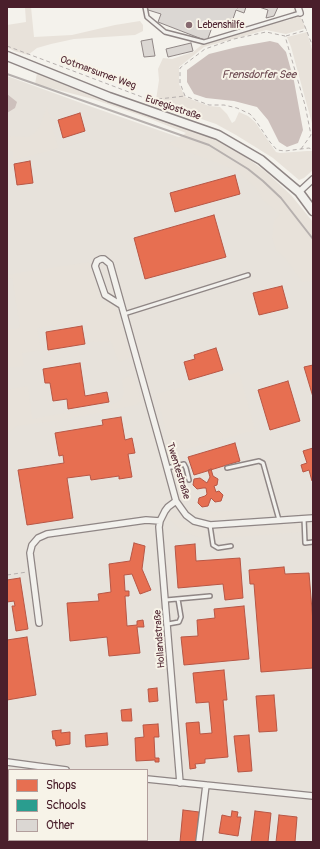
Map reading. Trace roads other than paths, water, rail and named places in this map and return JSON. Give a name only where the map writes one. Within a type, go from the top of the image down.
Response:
[{"type":"main road","name":"Euregiostraße","points":[[7,56],[109,97],[218,134],[261,160],[299,192],[313,211]]},
{"type":"street","points":[[299,192],[313,179]]},
{"type":"street","name":"Twentestraße","points":[[121,305],[105,295],[95,266],[97,261],[101,259],[104,259],[110,264],[176,501],[186,515],[194,521],[210,525],[313,518]]},
{"type":"street","points":[[39,623],[30,550],[34,541],[42,535],[146,520],[160,521],[168,507],[176,501]]},
{"type":"street","name":"Hollandstraße","points":[[160,521],[159,527],[180,783]]},
{"type":"street","points":[[7,762],[29,768],[53,769]]},
{"type":"street","points":[[148,779],[313,796]]},
{"type":"street","points":[[199,842],[206,786]]},
{"type":"lane","points":[[145,7],[147,17],[165,32],[204,42],[299,10]]},
{"type":"lane","points":[[124,314],[248,275]]},
{"type":"lane","points":[[227,468],[259,461],[263,463],[279,520]]},
{"type":"lane","points":[[167,468],[184,464],[189,480]]},
{"type":"lane","points":[[304,518],[305,543],[313,542]]},
{"type":"lane","points":[[210,525],[213,545],[218,548],[231,546]]},
{"type":"lane","points":[[166,600],[210,596]]},
{"type":"lane","points":[[168,624],[179,622],[181,617],[178,599]]},
{"type":"water","name":"Frensdorfer See","points":[[270,41],[278,43],[286,52],[294,81],[303,130],[298,143],[287,147],[279,142],[268,120],[257,107],[234,101],[206,98],[194,94],[187,82],[187,70],[209,54]]},
{"type":"water","points":[[7,94],[17,102],[15,108],[7,113]]},
{"type":"railway","points":[[7,74],[209,145],[248,169],[263,181],[281,198],[313,239]]},
{"type":"place","name":"Lebenshilfe","points":[[189,25]]}]
